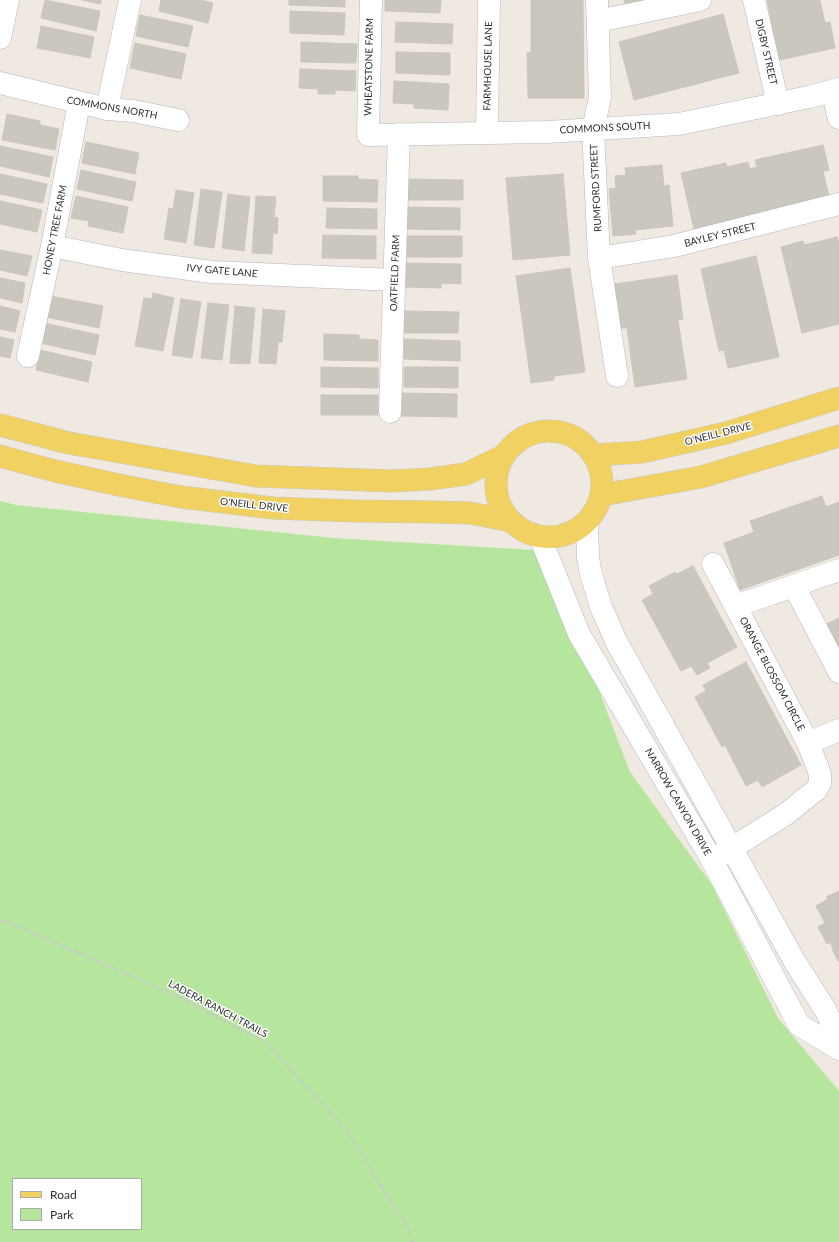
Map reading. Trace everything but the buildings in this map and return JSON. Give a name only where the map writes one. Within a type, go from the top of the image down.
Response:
[{"type":"main road","name":"O'NEILL DRIVE","points":[[595,455],[642,452],[726,433],[839,398]]},
{"type":"main road","name":"O'NEILL DRIVE","points":[[0,425],[69,443],[256,476],[391,481],[430,479],[466,474],[503,456]]},
{"type":"main road","name":"O'NEILL DRIVE","points":[[549,430],[566,432],[582,441],[595,455],[601,468],[603,481],[602,495],[596,510],[587,522],[573,532],[557,537],[540,537],[524,531],[511,521],[501,507],[496,490],[497,473],[503,456],[515,442],[530,433],[549,430]]},
{"type":"main road","points":[[602,495],[701,478],[839,436]]},
{"type":"main road","name":"O'NEILL DRIVE","points":[[0,456],[117,485],[189,498],[273,508],[356,512],[433,512],[470,514],[511,521]]},
{"type":"street","points":[[0,38],[8,0]]},
{"type":"street","points":[[107,109],[130,0]]},
{"type":"street","name":"WHEATSTONE FARM","points":[[368,135],[371,0]]},
{"type":"street","name":"FARMHOUSE LANE","points":[[487,133],[489,0]]},
{"type":"street","name":"RUMFORD STREET","points":[[598,0],[600,98],[593,129],[599,258],[617,376]]},
{"type":"street","points":[[598,21],[700,0]]},
{"type":"street","name":"DIGBY STREET","points":[[754,0],[778,104]]},
{"type":"street","name":"COMMONS NORTH","points":[[0,83],[107,109],[133,111],[178,120]]},
{"type":"street","points":[[836,90],[839,118]]},
{"type":"street","name":"COMMONS SOUTH","points":[[368,135],[548,132],[679,124],[778,104],[836,90]]},
{"type":"street","name":"HONEY TREE FARM","points":[[28,356],[52,246],[79,103]]},
{"type":"street","name":"OATFIELD FARM","points":[[390,412],[399,134]]},
{"type":"street","name":"BAYLEY STREET","points":[[599,258],[674,246],[839,204]]},
{"type":"street","name":"IVY GATE LANE","points":[[52,246],[122,260],[212,272],[394,280]]},
{"type":"street","points":[[587,522],[588,558],[591,574],[601,607],[616,641],[796,962],[826,1011],[839,1039]]},
{"type":"street","name":"NARROW CANYON DRIVE","points":[[540,537],[579,634],[712,860],[799,1025],[839,1049]]},
{"type":"street","name":"ORANGE BLOSSOM CIRCLE","points":[[712,860],[786,814],[816,790],[820,783],[820,774],[808,743],[713,564]]},
{"type":"street","name":"ORANGE BLOSSOM CIRCLE","points":[[736,606],[839,570]]},
{"type":"street","points":[[794,586],[839,672]]},
{"type":"street","name":"ORANGE BLOSSOM CIRCLE","points":[[808,743],[839,730]]},
{"type":"path","name":"LADERA RANCH TRAILS","points":[[0,920],[176,995],[265,1042],[346,1129],[409,1231],[412,1242]]},
{"type":"green space","points":[[0,501],[16,505],[333,538],[549,551],[630,772],[712,885],[778,1018],[839,1091],[839,1242],[0,1242]]}]
